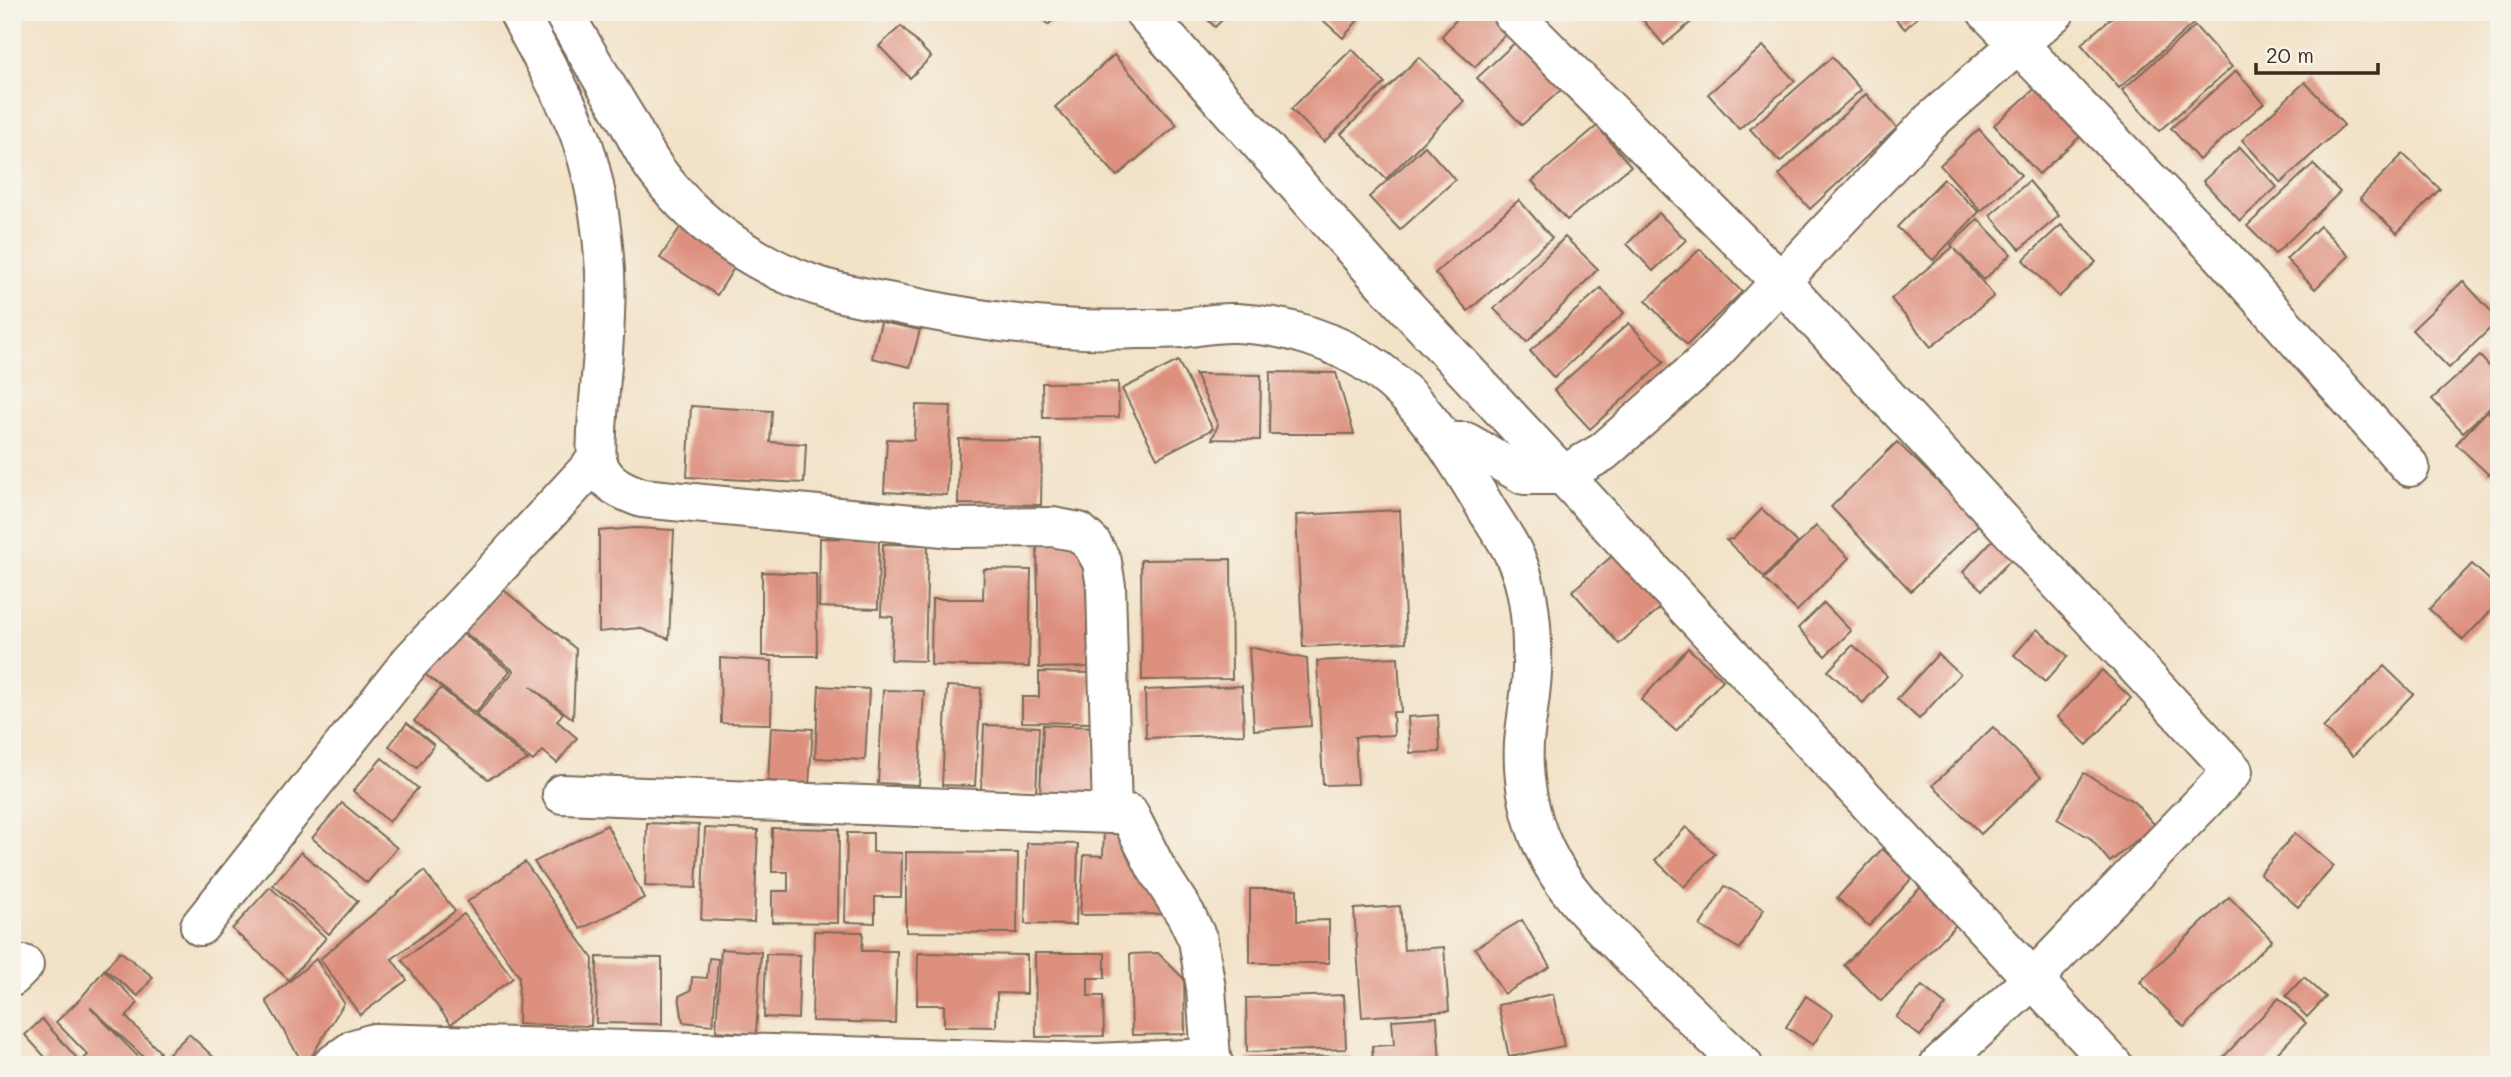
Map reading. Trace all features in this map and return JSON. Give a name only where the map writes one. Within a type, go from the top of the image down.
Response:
[{"type":"street","points":[[518,12],[573,118],[589,169],[600,221],[606,315],[597,407],[597,460],[604,477],[622,490],[642,498],[954,528],[1052,527],[1079,532],[1092,544],[1102,562],[1106,586],[1112,814]]},
{"type":"street","points":[[563,12],[658,173],[687,205],[719,233],[755,257],[788,274],[823,288],[859,297],[956,316],[1016,324],[1129,330],[1234,323],[1273,326],[1311,336],[1348,351],[1403,390],[1427,415],[1446,442],[1516,558],[1526,594],[1531,630],[1532,662],[1524,748],[1526,783],[1532,817],[1543,847],[1576,900],[1743,1065]]},
{"type":"street","points":[[1144,12],[1385,284],[2113,1065]]},
{"type":"street","points":[[1511,12],[1781,282],[2233,771],[2033,979],[1939,1065]]},
{"type":"street","points":[[1987,12],[2220,254],[2410,467]]},
{"type":"street","points":[[1446,442],[1466,442],[1524,475],[1563,475],[1603,452],[1706,361],[1931,121],[2055,12]]},
{"type":"street","points":[[200,926],[410,662],[597,460]]},
{"type":"street","points":[[332,1065],[354,1049],[374,1043],[1095,1063],[1212,1062],[1206,988],[1198,940],[1186,915],[1156,868],[1129,814],[562,794]]},
{"type":"building","points":[[1036,12],[1061,12],[1048,25]]},
{"type":"building","points":[[1200,12],[1230,12],[1215,27]]},
{"type":"building","points":[[1365,12],[1343,38],[1316,14]]},
{"type":"building","points":[[1463,12],[1490,12],[1510,29],[1475,67],[1441,37]]},
{"type":"building","points":[[1636,12],[1703,12],[1664,45]]},
{"type":"building","points":[[1889,12],[1923,12],[1905,29]]},
{"type":"building","points":[[2118,12],[2183,12],[2193,24],[2119,88],[2081,44]]},
{"type":"building","points":[[901,26],[931,57],[910,78],[879,46]]},
{"type":"building","points":[[2195,26],[2232,67],[2159,131],[2122,90]]},
{"type":"building","points":[[1520,38],[1564,87],[1522,125],[1477,78]]},
{"type":"building","points":[[1763,46],[1795,81],[1739,129],[1708,94]]},
{"type":"building","points":[[1352,49],[1385,83],[1324,142],[1291,109]]},
{"type":"building","points":[[1114,55],[1177,125],[1117,176],[1055,107]]},
{"type":"building","points":[[1419,57],[1464,101],[1386,179],[1341,134]]},
{"type":"building","points":[[1832,57],[1861,90],[1780,162],[1750,129]]},
{"type":"building","points":[[2236,71],[2264,103],[2199,160],[2171,128]]},
{"type":"building","points":[[2305,82],[2344,125],[2281,183],[2242,140]]},
{"type":"building","points":[[2038,86],[2083,134],[2039,174],[1994,125]]},
{"type":"building","points":[[1866,94],[1897,128],[1810,209],[1779,175]]},
{"type":"building","points":[[1597,126],[1631,166],[1567,220],[1532,181]]},
{"type":"building","points":[[1979,129],[2021,175],[1981,211],[1940,165]]},
{"type":"building","points":[[1425,146],[1455,180],[1400,230],[1369,197]]},
{"type":"building","points":[[2240,147],[2277,187],[2240,221],[2203,181]]},
{"type":"building","points":[[2403,154],[2440,189],[2397,233],[2360,198]]},
{"type":"building","points":[[2313,164],[2340,192],[2275,254],[2247,226]]},
{"type":"building","points":[[1944,179],[1979,212],[1933,260],[1897,227]]},
{"type":"building","points":[[2029,181],[2059,216],[2020,249],[1990,215]]},
{"type":"building","points":[[1519,200],[1552,238],[1468,311],[1435,273]]},
{"type":"building","points":[[1659,213],[1686,240],[1653,271],[1627,244]]},
{"type":"building","points":[[1978,219],[2011,254],[1984,280],[1955,249],[1994,296],[1931,347],[1891,299],[1953,247],[1951,245]]},
{"type":"building","points":[[685,220],[741,257],[717,295],[660,258]]},
{"type":"building","points":[[2061,225],[2096,262],[2059,297],[2023,260]]},
{"type":"building","points":[[2320,226],[2349,256],[2315,289],[2286,259]]},
{"type":"building","points":[[1565,237],[1598,269],[1527,342],[1494,309]]},
{"type":"building","points":[[1700,249],[1742,292],[1687,345],[1646,301]]},
{"type":"building","points":[[2463,281],[2499,320],[2449,368],[2412,330]]},
{"type":"building","points":[[1601,288],[1624,313],[1554,378],[1530,351]]},
{"type":"building","points":[[881,322],[920,330],[910,367],[872,358]]},
{"type":"building","points":[[1629,323],[1664,362],[1590,429],[1554,390]]},
{"type":"building","points":[[2480,356],[2499,377],[2499,400],[2463,432],[2432,399]]},
{"type":"building","points":[[1178,361],[1213,429],[1157,458],[1122,389]]},
{"type":"building","points":[[1270,372],[1336,373],[1354,434],[1269,434]]},
{"type":"building","points":[[1195,374],[1261,375],[1260,440],[1212,439],[1218,425]]},
{"type":"building","points":[[1118,382],[1119,417],[1043,418],[1042,383]]},
{"type":"building","points":[[916,405],[951,406],[947,495],[884,492],[887,439],[914,440]]},
{"type":"building","points":[[691,406],[772,411],[770,442],[806,444],[804,483],[687,477]]},
{"type":"building","points":[[2487,411],[2499,422],[2499,466],[2489,475],[2456,444]]},
{"type":"building","points":[[959,439],[1042,440],[1041,505],[958,504]]},
{"type":"building","points":[[1897,442],[1980,523],[1911,591],[1831,507]]},
{"type":"building","points":[[1762,509],[1798,543],[1764,577],[1726,540],[1733,539]]},
{"type":"building","points":[[1400,510],[1406,642],[1303,647],[1296,515]]},
{"type":"building","points":[[1816,526],[1849,558],[1797,611],[1764,579]]},
{"type":"building","points":[[636,528],[674,530],[669,639],[639,628],[599,632],[599,531]]},
{"type":"building","points":[[1999,533],[2019,551],[1982,590],[1963,572]]},
{"type":"building","points":[[820,538],[879,539],[878,609],[819,607]]},
{"type":"building","points":[[1086,543],[1088,667],[1039,668],[1037,544]]},
{"type":"building","points":[[883,544],[928,545],[925,661],[891,660],[893,617],[881,616]]},
{"type":"building","points":[[1620,549],[1667,602],[1619,644],[1572,591]]},
{"type":"building","points":[[1231,559],[1232,679],[1142,680],[1141,560]]},
{"type":"building","points":[[2472,564],[2499,589],[2499,602],[2463,640],[2429,609]]},
{"type":"building","points":[[984,569],[1031,570],[1029,667],[931,665],[932,599],[983,599]]},
{"type":"building","points":[[762,572],[816,574],[817,656],[762,656]]},
{"type":"building","points":[[500,587],[576,649],[573,719],[530,686],[563,713],[557,721],[577,738],[557,763],[543,751],[533,761],[476,715],[514,671],[464,632]]},
{"type":"building","points":[[1824,603],[1851,631],[1825,656],[1798,628]]},
{"type":"building","points":[[457,629],[510,671],[475,713],[421,671]]},
{"type":"building","points":[[2037,629],[2068,656],[2045,682],[2014,655]]},
{"type":"building","points":[[1853,645],[1887,676],[1863,703],[1828,671]]},
{"type":"building","points":[[1249,647],[1307,659],[1311,726],[1254,730]]},
{"type":"building","points":[[1688,648],[1723,680],[1676,731],[1641,700]]},
{"type":"building","points":[[1938,654],[1960,674],[1919,719],[1897,699]]},
{"type":"building","points":[[1398,657],[1401,712],[1393,712],[1394,735],[1355,737],[1358,784],[1323,785],[1317,661]]},
{"type":"building","points":[[720,658],[772,661],[771,724],[721,723]]},
{"type":"building","points":[[2384,666],[2413,694],[2353,756],[2323,728]]},
{"type":"building","points":[[2102,670],[2131,698],[2087,745],[2057,717]]},
{"type":"building","points":[[1039,672],[1090,673],[1090,723],[1022,722],[1022,697],[1039,697]]},
{"type":"building","points":[[819,686],[869,689],[865,760],[815,758]]},
{"type":"building","points":[[947,686],[981,688],[975,786],[942,785]]},
{"type":"building","points":[[1242,686],[1244,734],[1146,738],[1145,690]]},
{"type":"building","points":[[441,688],[528,760],[488,779],[414,721]]},
{"type":"building","points":[[883,690],[924,691],[919,785],[878,783]]},
{"type":"building","points":[[1438,715],[1440,752],[1410,753],[1408,717]]},
{"type":"building","points":[[407,723],[434,745],[417,768],[389,746]]},
{"type":"building","points":[[984,725],[1039,727],[1036,794],[981,791]]},
{"type":"building","points":[[1043,725],[1096,727],[1094,795],[1040,794]]},
{"type":"building","points":[[771,727],[813,729],[809,785],[768,781]]},
{"type":"building","points":[[1993,727],[2041,777],[1981,834],[1933,785]]},
{"type":"building","points":[[382,758],[418,788],[389,822],[353,791]]},
{"type":"building","points":[[2084,773],[2134,802],[2155,825],[2110,862],[2090,838],[2057,819]]},
{"type":"building","points":[[342,803],[397,848],[367,883],[312,838]]},
{"type":"building","points":[[647,823],[699,825],[696,888],[645,886]]},
{"type":"building","points":[[607,825],[644,898],[581,929],[534,862]]},
{"type":"building","points":[[1686,827],[1715,854],[1684,887],[1655,860]]},
{"type":"building","points":[[705,828],[758,830],[754,922],[701,920]]},
{"type":"building","points":[[772,828],[839,829],[838,923],[772,922],[772,891],[788,891],[788,872],[772,872]]},
{"type":"building","points":[[1104,829],[1127,829],[1167,914],[1080,915],[1084,855],[1103,856]]},
{"type":"building","points":[[847,833],[873,833],[873,852],[902,853],[901,897],[875,897],[875,923],[845,922]]},
{"type":"building","points":[[2295,833],[2334,866],[2298,907],[2260,874]]},
{"type":"building","points":[[1027,843],[1078,844],[1076,925],[1025,924]]},
{"type":"building","points":[[1882,849],[1913,877],[1869,926],[1837,898]]},
{"type":"building","points":[[301,852],[358,901],[329,934],[273,885]]},
{"type":"building","points":[[906,852],[1018,853],[1017,933],[906,932]]},
{"type":"building","points":[[525,862],[593,959],[591,1026],[518,1024],[519,976],[467,902]]},
{"type":"building","points":[[424,871],[455,911],[392,959],[407,980],[360,1015],[320,959]]},
{"type":"building","points":[[1725,886],[1764,909],[1740,949],[1700,926]]},
{"type":"building","points":[[270,887],[326,938],[289,980],[232,929]]},
{"type":"building","points":[[1921,887],[1958,923],[1881,1001],[1844,965]]},
{"type":"building","points":[[1250,889],[1297,889],[1297,921],[1329,920],[1329,963],[1250,963]]},
{"type":"building","points":[[2229,897],[2272,940],[2184,1027],[2140,982]]},
{"type":"building","points":[[1400,906],[1404,950],[1444,947],[1449,1011],[1362,1017],[1354,909]]},
{"type":"building","points":[[464,914],[513,978],[451,1024],[402,960]]},
{"type":"building","points":[[1522,920],[1550,967],[1504,994],[1475,948]]},
{"type":"building","points":[[814,931],[863,932],[862,951],[897,951],[895,1023],[812,1021]]},
{"type":"building","points":[[721,949],[761,952],[756,1034],[716,1031]]},
{"type":"building","points":[[120,951],[153,977],[138,996],[105,969]]},
{"type":"building","points":[[918,953],[1027,955],[1027,994],[997,993],[996,1027],[944,1026],[944,1005],[917,1005]]},
{"type":"building","points":[[1035,953],[1105,953],[1105,978],[1088,978],[1088,996],[1103,996],[1104,1036],[1036,1037]]},
{"type":"building","points":[[1158,953],[1184,979],[1185,1034],[1132,1035],[1130,954]]},
{"type":"building","points":[[766,954],[800,955],[798,1019],[764,1017]]},
{"type":"building","points":[[597,957],[662,958],[662,1024],[596,1023]]},
{"type":"building","points":[[709,958],[718,959],[713,1025],[683,1022],[679,996],[691,990],[692,977],[707,978]]},
{"type":"building","points":[[316,959],[344,1003],[304,1065],[266,1001]]},
{"type":"building","points":[[104,970],[138,1003],[126,1017],[160,1052],[150,1063],[90,1007],[146,1065],[87,1065],[82,1060],[88,1055],[56,1022]]},
{"type":"building","points":[[2304,977],[2326,997],[2307,1017],[2286,996]]},
{"type":"building","points":[[1922,986],[1946,1005],[1920,1036],[1896,1017]]},
{"type":"building","points":[[1553,994],[1564,1046],[1509,1057],[1498,1005]]},
{"type":"building","points":[[1344,995],[1346,1049],[1247,1052],[1246,998]]},
{"type":"building","points":[[1806,996],[1833,1014],[1813,1045],[1786,1027]]},
{"type":"building","points":[[2279,998],[2306,1023],[2266,1065],[2216,1065]]},
{"type":"building","points":[[1437,1017],[1440,1065],[1373,1065],[1372,1046],[1394,1045],[1392,1020]]},
{"type":"building","points":[[42,1019],[83,1065],[39,1065],[46,1058],[25,1035]]},
{"type":"building","points":[[189,1034],[222,1065],[157,1065]]},
{"type":"building","points":[[1350,1056],[1350,1065],[1248,1065],[1248,1058]]}]
